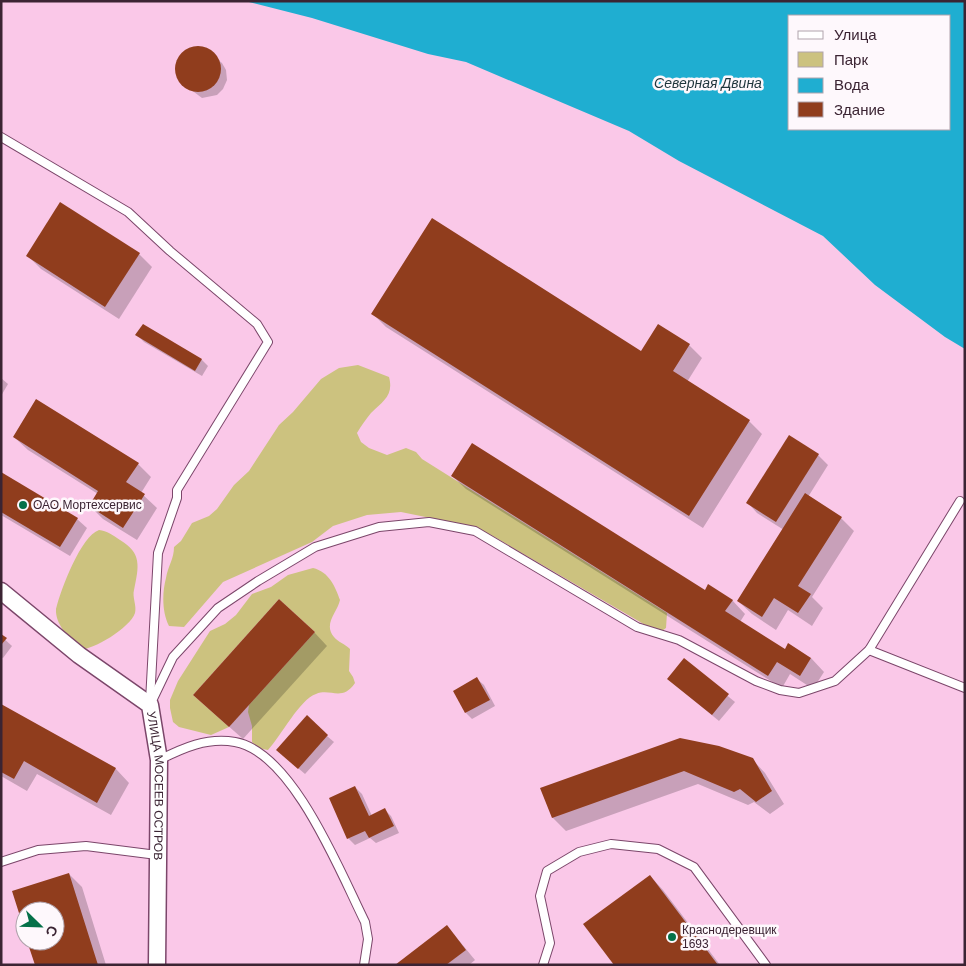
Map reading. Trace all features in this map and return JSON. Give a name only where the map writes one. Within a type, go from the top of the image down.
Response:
[{"type":"street","name":"УЛИЦА МОСЕЕВ ОСТРОВ","points":[[1,591],[79,656],[150,705],[159,760],[157,965]]},
{"type":"lane","points":[[1,137],[128,212],[170,251],[257,324],[268,342],[177,490],[177,498],[158,553],[150,705]]},
{"type":"lane","points":[[150,705],[173,657],[218,608],[250,587],[315,547],[379,527],[429,522],[474,531],[637,628],[680,640],[756,681],[780,690],[800,692],[835,681],[868,650],[960,501]]},
{"type":"lane","points":[[868,650],[965,688]]},
{"type":"lane","points":[[159,760],[188,746],[216,741],[237,742],[260,754],[286,777],[311,815],[365,922],[368,939],[364,965]]},
{"type":"lane","points":[[543,965],[550,943],[540,896],[547,871],[579,852],[611,844],[658,849],[694,867],[766,965]]},
{"type":"lane","points":[[1,862],[38,850],[86,846],[157,855]]},
{"type":"green space","points":[[358,365],[389,377],[390,384],[389,394],[371,413],[357,433],[361,442],[369,448],[387,455],[406,448],[416,452],[422,459],[667,613],[666,628],[659,633],[491,535],[470,526],[401,512],[367,515],[333,526],[312,542],[223,582],[184,627],[169,626],[165,615],[163,596],[174,547],[181,541],[192,523],[209,516],[217,509],[234,485],[249,471],[279,425],[293,412],[321,379],[339,368]]},
{"type":"green space","points":[[99,530],[117,538],[127,545],[135,555],[138,567],[134,593],[135,613],[126,625],[110,637],[93,646],[79,650],[60,626],[56,609],[62,589],[79,552],[92,534]]},
{"type":"green space","points":[[313,568],[327,576],[340,600],[330,623],[330,628],[336,639],[350,649],[349,671],[355,683],[350,689],[341,693],[321,693],[310,697],[297,710],[268,750],[257,748],[252,742],[252,726],[248,712],[249,705],[315,632],[279,599],[193,695],[229,727],[211,735],[179,727],[173,722],[170,700],[178,681],[210,631],[225,624],[236,615],[252,594],[271,587],[288,575]]},
{"type":"water","name":"Северная Двина","points":[[245,1],[965,1],[965,349],[945,337],[875,285],[823,236],[679,161],[629,131],[466,62],[428,54],[312,18]]},
{"type":"building","points":[[198,46],[211,50],[217,56],[221,69],[217,82],[211,88],[198,92],[185,88],[179,82],[175,69],[179,56],[185,50]]},
{"type":"building","points":[[60,202],[140,253],[105,307],[26,256]]},
{"type":"building","points":[[432,218],[641,351],[658,324],[690,344],[673,371],[750,420],[689,516],[371,314]]},
{"type":"building","points":[[143,324],[202,359],[195,371],[135,335]]},
{"type":"building","points":[[36,399],[139,463],[126,482],[145,494],[123,528],[89,506],[98,491],[13,437]]},
{"type":"building","points":[[789,435],[819,454],[776,522],[746,503]]},
{"type":"building","points":[[472,443],[705,590],[708,584],[733,600],[725,611],[785,649],[788,643],[811,658],[800,676],[777,662],[768,676],[451,476]]},
{"type":"building","points":[[1,472],[78,518],[60,547],[1,512]]},
{"type":"building","points":[[805,493],[842,517],[798,586],[811,594],[798,613],[774,598],[762,617],[737,601]]},
{"type":"building","points":[[279,599],[315,632],[229,727],[193,695]]},
{"type":"building","points":[[1,634],[7,638],[1,645]]},
{"type":"building","points":[[684,658],[729,694],[712,715],[667,679]]},
{"type":"building","points":[[477,677],[490,700],[465,713],[453,691]]},
{"type":"building","points":[[1,704],[116,768],[97,803],[24,761],[14,779],[1,772]]},
{"type":"building","points":[[307,715],[328,735],[298,769],[276,750]]},
{"type":"building","points":[[680,738],[719,746],[753,758],[772,791],[756,802],[740,789],[734,792],[684,771],[552,818],[540,788]]},
{"type":"building","points":[[355,786],[369,816],[385,808],[394,826],[369,838],[365,831],[347,839],[329,798]]},
{"type":"building","points":[[69,873],[98,965],[35,965],[30,951],[65,951],[65,901],[15,901],[12,891]]},
{"type":"building","points":[[650,875],[718,965],[614,965],[583,924]]},
{"type":"building","points":[[447,925],[466,950],[446,965],[395,965]]},
{"type":"place","name":"ОАО Мортехсервис","points":[[23,505]]},
{"type":"place","name":"Краснодеревщик 1693","points":[[672,937]]}]
